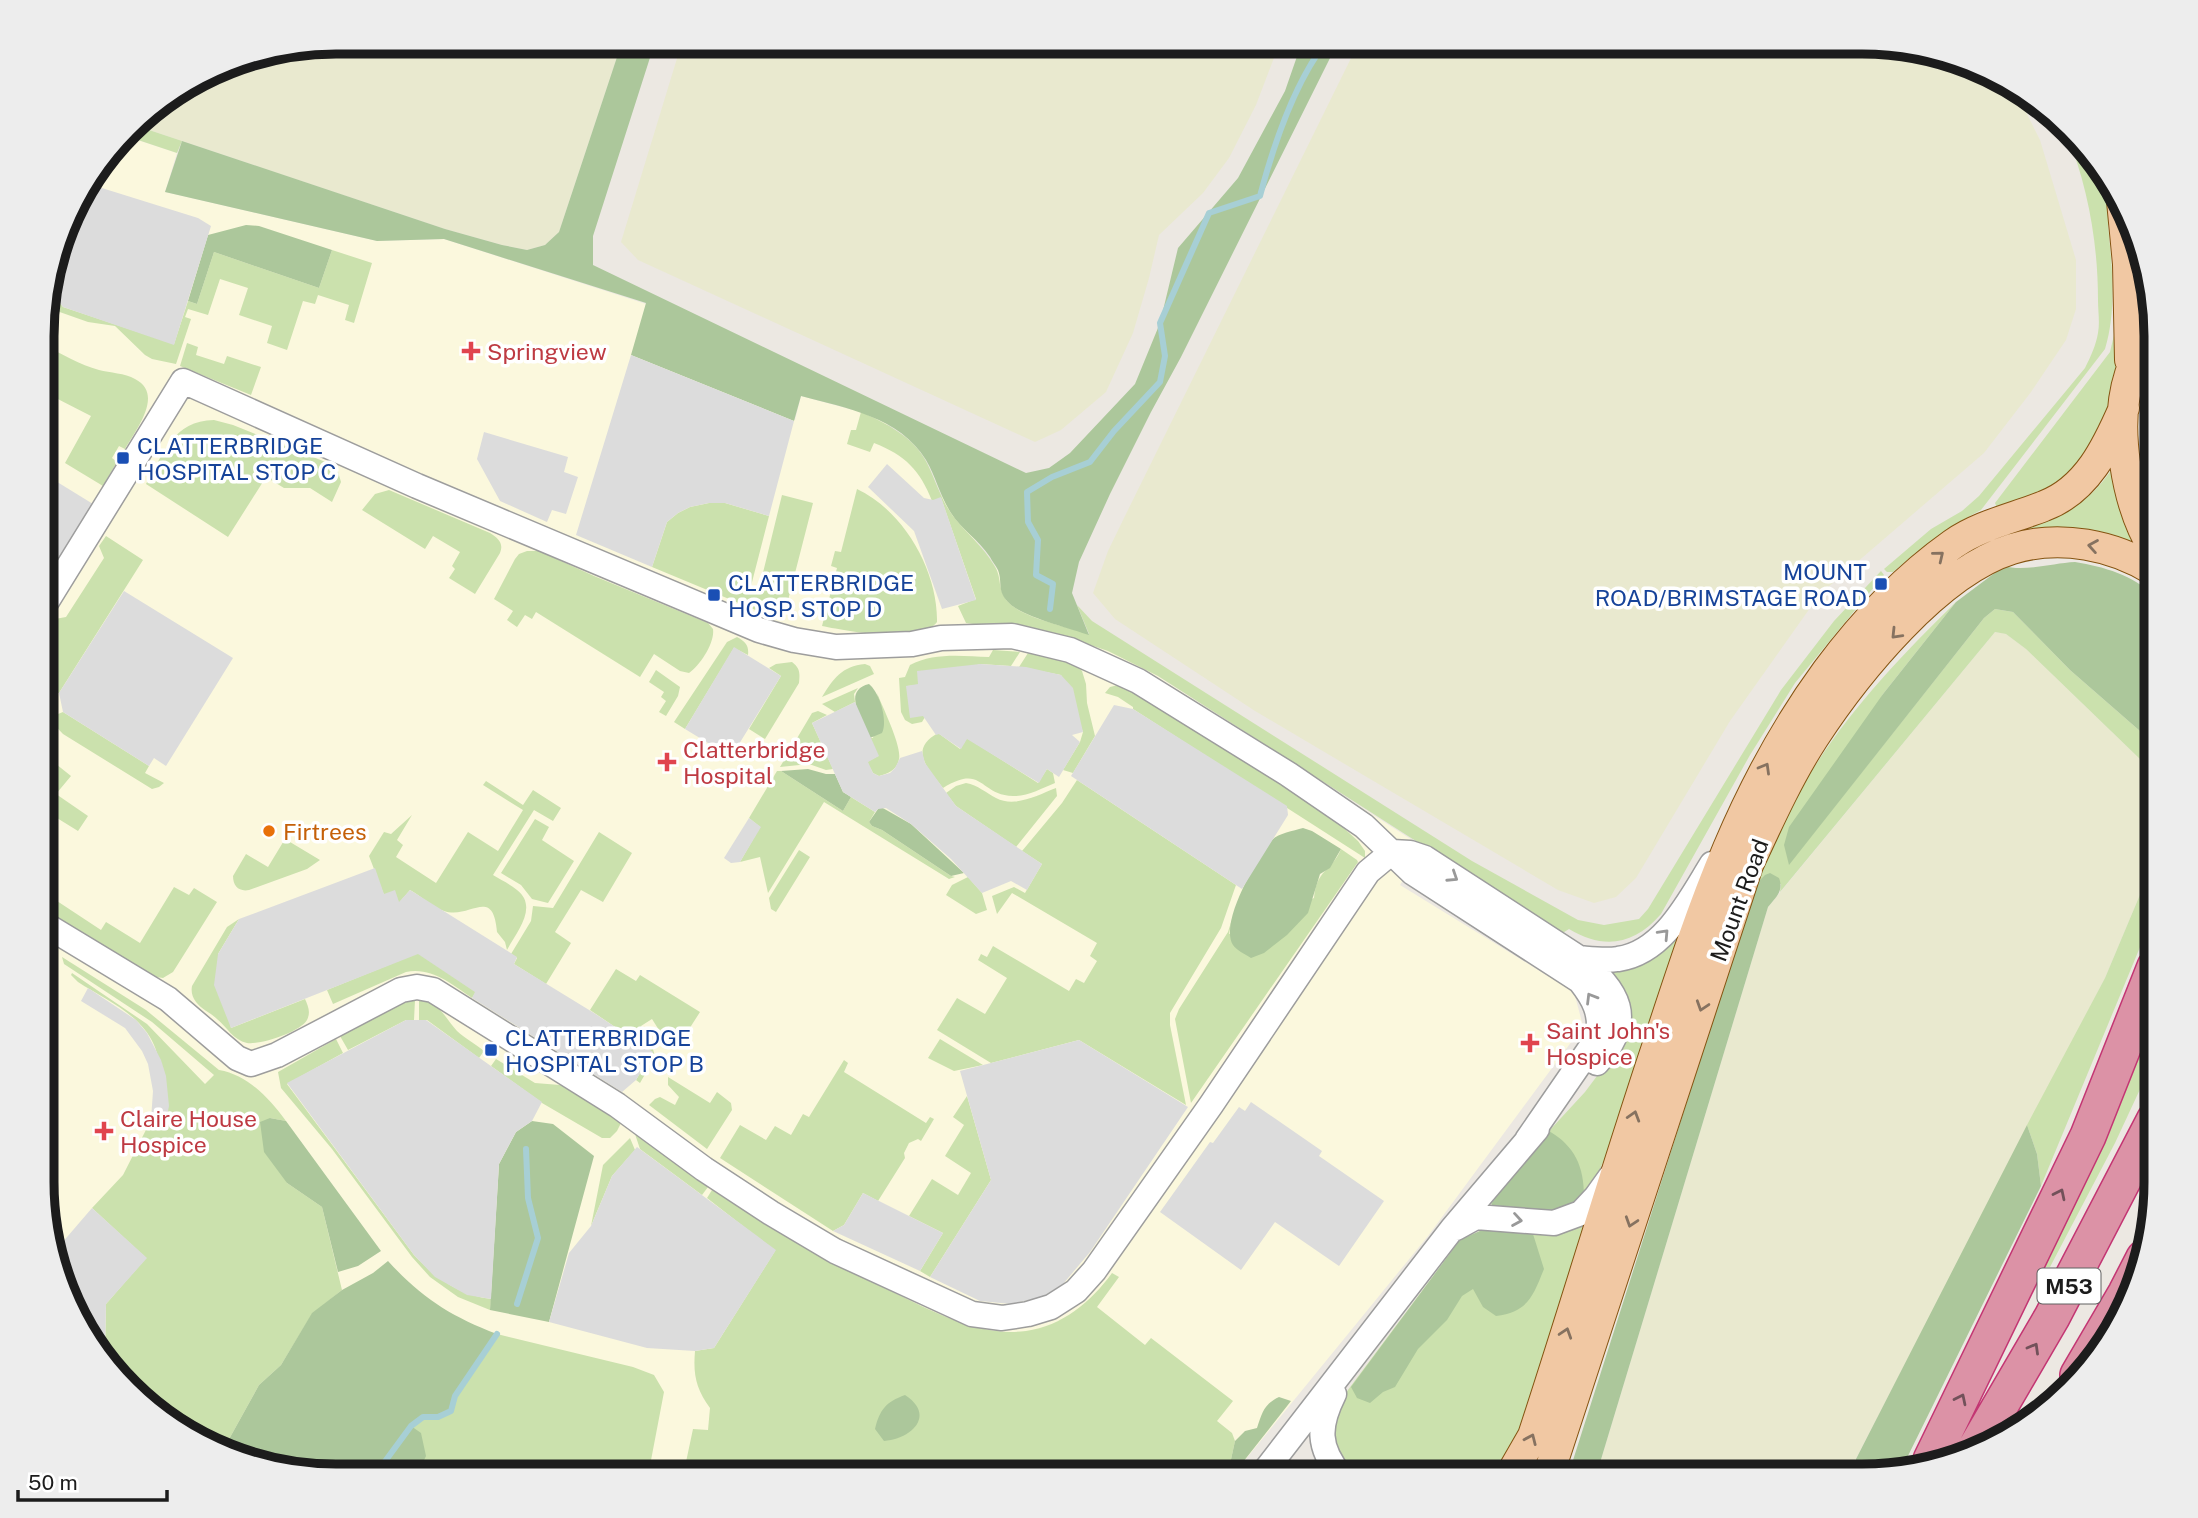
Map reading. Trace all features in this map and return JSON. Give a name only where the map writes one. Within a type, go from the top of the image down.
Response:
[{"type":"highway","points":[[1934,1454],[2088,1136],[2144,995]]},
{"type":"highway","name":"M53","points":[[1983,1437],[2052,1317],[2144,1140]]},
{"type":"main road","points":[[2125,237],[2129,374],[2124,408],[2123,449],[2132,496],[2144,530]]},
{"type":"main road","points":[[2129,374],[2144,343]]},
{"type":"main road","name":"Mount Road","points":[[1517,1464],[1533,1436],[1692,941],[1734,829],[1757,782],[1793,720],[1828,670],[1869,621],[1916,574],[1955,543],[2000,521],[2047,505],[2063,496],[2093,467],[2107,446],[2124,408]]},
{"type":"main road","name":"Mount Road","points":[[1552,1464],[1748,864],[1780,798],[1814,738],[1877,653],[1914,616],[1953,581],[1998,554],[2032,544],[2083,544],[2106,548],[2144,564]]},
{"type":"street","points":[[54,590],[183,381],[417,486],[767,632],[836,647],[912,644],[941,638],[1012,636],[1070,650],[1138,681],[1288,774],[1364,826],[1413,873],[1580,981],[1592,997],[1600,1023],[1598,1037],[1527,1140]]},
{"type":"street","name":"Mount Road","points":[[1579,958],[1619,959],[1654,944],[1679,917],[1734,829]]},
{"type":"street","points":[[54,931],[168,999],[237,1058],[251,1063],[262,1062],[277,1055],[401,990],[417,987],[433,990],[617,1105],[704,1169],[835,1251],[972,1314],[1002,1318],[1051,1307],[1076,1291],[1094,1271],[1211,1105],[1368,872],[1392,852],[1410,852],[1425,858],[1579,958],[1602,978],[1617,1004],[1619,1020],[1616,1034],[1608,1050],[1452,1229],[1270,1464]]},
{"type":"street","points":[[1452,1229],[1476,1217],[1554,1223],[1581,1213],[1620,1164]]},
{"type":"street","points":[[1332,1464],[1322,1442],[1322,1417],[1346,1368]]},
{"type":"shaded area","name":"Clatterbridge Hospital","points":[[135,139],[177,153],[165,192],[377,241],[444,239],[646,304],[632,355],[795,420],[801,396],[861,412],[886,423],[1032,615],[1089,635],[1122,653],[1423,847],[1400,885],[1574,992],[1583,1026],[1428,1236],[1242,1464],[318,1463],[263,1454],[228,1442],[195,1426],[150,1394],[124,1368],[83,1307],[64,1255],[54,1182],[55,318],[64,263],[76,228],[92,195],[124,150]]},
{"type":"shaded area","points":[[98,187],[198,218],[211,226],[174,345],[63,307],[57,299],[64,263],[83,211]]},
{"type":"shaded area","points":[[631,355],[794,421],[769,516],[725,503],[690,507],[667,522],[652,567],[576,535]]},
{"type":"shaded area","points":[[484,432],[568,457],[564,472],[578,477],[566,514],[552,510],[547,522],[500,501],[477,459]]},
{"type":"shaded area","points":[[887,464],[924,498],[933,500],[941,497],[976,600],[942,609],[914,531],[868,487]]},
{"type":"shaded area","points":[[54,480],[93,504],[54,565]]},
{"type":"shaded area","points":[[124,591],[233,658],[166,766],[154,758],[149,766],[63,712],[59,693]]},
{"type":"shaded area","points":[[734,647],[781,676],[731,757],[685,729]]},
{"type":"shaded area","points":[[980,664],[1026,667],[1061,675],[1073,688],[1083,732],[1072,735],[1080,742],[1059,777],[1047,769],[1039,783],[967,739],[961,749],[939,734],[936,735],[923,716],[910,718],[906,686],[918,684],[917,671]]},
{"type":"shaded area","points":[[855,702],[879,756],[868,762],[873,773],[879,776],[890,773],[900,758],[922,751],[925,763],[956,806],[1042,864],[1027,890],[1011,881],[982,893],[951,859],[911,824],[886,808],[875,812],[843,792],[812,723]]},
{"type":"shaded area","points":[[1114,705],[1133,709],[1287,806],[1288,815],[1242,889],[1071,776]]},
{"type":"shaded area","points":[[749,818],[761,827],[740,862],[731,863],[724,858]]},
{"type":"shaded area","points":[[375,868],[384,894],[395,890],[399,902],[410,890],[517,957],[514,964],[653,1052],[636,1080],[622,1092],[472,998],[475,992],[418,954],[231,1028],[214,985],[218,954],[239,919]]},
{"type":"shaded area","points":[[88,988],[136,1020],[147,1033],[166,1076],[169,1106],[166,1121],[151,1120],[153,1091],[148,1064],[142,1051],[125,1028],[81,1001]]},
{"type":"shaded area","points":[[406,1020],[426,1020],[542,1102],[532,1121],[516,1132],[499,1164],[491,1299],[467,1295],[435,1277],[414,1255],[287,1083]]},
{"type":"shaded area","points":[[1079,1040],[1188,1107],[1090,1252],[1063,1284],[1042,1297],[1011,1304],[980,1301],[930,1277],[991,1180],[960,1071]]},
{"type":"shaded area","points":[[1251,1102],[1322,1151],[1319,1156],[1384,1201],[1339,1266],[1275,1222],[1241,1270],[1160,1212],[1210,1142],[1213,1143],[1239,1107],[1245,1111]]},
{"type":"shaded area","points":[[637,1147],[776,1250],[714,1348],[695,1351],[647,1348],[549,1322],[569,1253],[591,1226],[612,1176]]},
{"type":"shaded area","points":[[863,1193],[943,1233],[920,1271],[833,1231],[844,1225]]},
{"type":"shaded area","points":[[92,1208],[147,1258],[106,1304],[105,1342],[83,1307],[61,1244]]},
{"type":"green space","points":[[336,54],[618,54],[559,232],[545,245],[527,250],[445,229],[145,129],[180,102],[211,83],[246,69],[299,57]]},
{"type":"green space","points":[[618,54],[651,54],[593,236],[593,265],[1026,473],[1049,468],[1070,453],[1135,384],[1160,323],[1178,248],[1238,178],[1285,91],[1298,54],[1332,54],[1110,494],[1079,562],[1072,593],[1089,635],[1036,618],[1010,604],[1001,591],[997,568],[986,551],[951,513],[926,460],[915,445],[887,424],[853,410],[801,396],[794,421],[631,355],[646,303],[444,239],[377,241],[165,192],[182,141],[445,229],[502,245],[527,250],[545,245],[559,232]]},
{"type":"green space","points":[[678,54],[1275,54],[1256,105],[1229,158],[1203,193],[1159,235],[1133,333],[1106,392],[1061,430],[1035,442],[638,260],[621,242]]},
{"type":"green space","points":[[1353,54],[1862,54],[1899,57],[1952,69],[2003,92],[2023,105],[2040,140],[2076,260],[2076,309],[2066,340],[2031,392],[1984,453],[1820,594],[1730,721],[1636,878],[1616,897],[1594,903],[1558,890],[1255,711],[1115,619],[1093,593],[1108,551]]},
{"type":"green space","points":[[145,129],[182,141],[177,153],[135,139]]},
{"type":"green space","points":[[2072,148],[2106,195],[2119,221],[2108,225],[2112,303],[2105,349],[1981,510],[1935,538],[1893,572],[1887,572],[1884,569],[1931,529],[1962,511],[1979,496],[2085,368],[2098,333],[2098,279],[2086,194]]},
{"type":"green space","points":[[246,225],[259,226],[332,250],[319,288],[214,252],[197,304],[188,301],[208,235]]},
{"type":"green space","points":[[332,250],[372,263],[354,323],[345,320],[349,305],[318,295],[315,304],[303,301],[287,350],[267,343],[272,326],[239,315],[248,288],[220,279],[208,315],[188,309],[185,317],[191,319],[176,364],[145,355],[115,326],[88,322],[56,311],[57,299],[63,307],[174,344],[188,301],[197,304],[214,252],[319,288]]},
{"type":"green space","points":[[2115,331],[2120,343],[2109,412],[2079,475],[1999,513],[1995,503],[2110,352]]},
{"type":"green space","points":[[187,343],[198,347],[196,355],[224,364],[227,356],[261,367],[251,395],[180,366]]},
{"type":"green space","points":[[54,350],[92,368],[131,377],[144,386],[148,394],[145,413],[125,449],[119,446],[112,458],[117,462],[103,486],[65,463],[91,416],[54,397]]},
{"type":"green space","points":[[861,412],[898,432],[915,446],[927,463],[949,510],[990,558],[997,570],[1005,598],[1016,608],[1035,618],[1089,634],[1077,605],[1092,621],[1472,861],[1578,920],[1604,925],[1639,919],[1648,909],[1781,690],[1834,621],[1881,571],[1884,575],[1795,683],[1750,755],[1661,914],[1629,938],[1606,942],[1582,936],[1569,929],[1561,934],[1158,676],[1108,651],[1067,637],[966,623],[958,606],[976,599],[941,498],[932,501],[917,472],[903,458],[874,443],[870,452],[847,444],[851,430],[856,430]]},
{"type":"green space","points":[[214,420],[328,463],[338,472],[341,482],[332,502],[310,488],[284,488],[266,477],[228,537],[146,484],[165,450],[179,433],[189,426]]},
{"type":"green space","points":[[2112,469],[2138,545],[2012,538],[2010,533],[2041,523],[2079,504]]},
{"type":"green space","points":[[857,489],[874,499],[903,527],[925,563],[932,583],[937,622],[928,629],[900,635],[882,635],[822,626],[837,568],[831,566],[835,551],[841,552]]},
{"type":"green space","points":[[389,490],[490,533],[498,539],[501,544],[500,553],[475,594],[449,578],[460,552],[433,536],[425,549],[362,510],[375,494]]},
{"type":"green space","points":[[782,495],[813,503],[784,616],[770,616],[652,567],[667,522],[690,507],[725,503],[769,516],[751,586],[758,593]]},
{"type":"green space","points":[[106,536],[143,560],[59,693],[54,693],[54,621],[66,617],[104,558],[99,546]]},
{"type":"green space","points":[[527,551],[539,551],[708,623],[713,629],[713,635],[706,653],[689,673],[680,671],[654,654],[640,677],[536,612],[532,619],[525,615],[517,627],[507,620],[513,611],[494,599],[515,559]]},
{"type":"green space","points":[[2075,562],[2118,573],[2144,588],[2144,735],[2070,670],[2013,612],[1995,609],[1984,618],[1789,865],[1784,845],[1789,827],[1883,694],[1956,602],[2004,566],[2029,568]]},
{"type":"green space","points":[[1956,602],[1883,694],[1789,864],[1984,618],[1995,609],[2013,612],[2070,670],[2144,735],[2144,764],[2026,649],[2006,634],[1995,632],[1780,892],[1781,884],[1756,884],[1797,796],[1828,746],[1880,681]]},
{"type":"green space","points":[[1995,632],[2006,634],[2026,649],[2144,764],[2144,885],[2105,978],[1853,1464],[1600,1464],[1768,907]]},
{"type":"green space","points":[[737,637],[746,644],[748,655],[734,648],[685,729],[674,722],[727,642]]},
{"type":"green space","points":[[993,650],[1020,652],[1011,666],[980,664],[918,685],[907,686],[925,717],[922,722],[912,724],[905,720],[901,712],[899,678],[905,677],[910,665],[939,656],[989,657]]},
{"type":"green space","points":[[1028,653],[1059,659],[1078,666],[1082,671],[1095,736],[1073,773],[1063,770],[1083,732],[1061,675],[1019,667]]},
{"type":"green space","points":[[792,662],[799,671],[799,683],[765,739],[749,729],[781,676],[769,668],[776,664]]},
{"type":"green space","points":[[865,664],[870,666],[874,674],[822,697],[839,674],[850,667]]},
{"type":"green space","points":[[656,670],[680,687],[678,696],[666,716],[659,712],[666,701],[661,697],[664,692],[649,682]]},
{"type":"green space","points":[[869,684],[880,700],[884,722],[882,733],[870,738],[855,699],[856,693]]},
{"type":"green space","points":[[1123,685],[1249,762],[1337,822],[1358,841],[1365,851],[1365,858],[1118,697],[1105,693],[1110,687]]},
{"type":"green space","points":[[858,688],[854,694],[855,702],[835,712],[822,704]]},
{"type":"green space","points":[[877,693],[899,753],[898,763],[894,768],[879,776],[873,773],[867,762],[878,756],[870,738],[873,738],[880,705]]},
{"type":"green space","points":[[818,711],[827,715],[812,723],[833,769],[826,770],[809,764],[780,767],[812,713]]},
{"type":"green space","points":[[54,712],[63,712],[149,766],[145,773],[164,783],[152,789],[63,734],[54,725]]},
{"type":"green space","points":[[938,733],[960,749],[967,738],[1038,783],[1047,769],[1053,773],[1055,783],[1018,796],[993,791],[974,779],[956,781],[943,788],[927,766],[922,753],[929,739]]},
{"type":"green space","points":[[54,762],[71,776],[56,794],[88,816],[78,831],[54,816]]},
{"type":"green space","points":[[808,769],[835,774],[843,792],[851,797],[843,811],[781,771]]},
{"type":"green space","points":[[777,771],[843,811],[851,797],[875,812],[869,822],[872,826],[955,877],[949,879],[824,802],[768,893],[760,857],[740,862],[760,827],[749,818]]},
{"type":"green space","points":[[1077,780],[1236,885],[1221,928],[1170,1013],[1186,1105],[1079,1040],[991,1063],[937,1030],[957,998],[985,1014],[1007,978],[978,960],[981,954],[987,957],[993,946],[1069,991],[1076,979],[1084,983],[1097,961],[1090,956],[1097,943],[1012,893],[997,914],[992,896],[1014,887],[1025,893],[1042,864],[1022,851],[1062,803]]},
{"type":"green space","points":[[486,781],[523,805],[533,790],[561,808],[553,821],[534,810],[493,875],[517,890],[526,904],[524,920],[507,950],[505,942],[497,932],[491,910],[479,907],[454,913],[444,911],[410,890],[399,903],[384,895],[369,856],[384,832],[391,834],[412,815],[397,840],[403,845],[396,857],[436,883],[468,832],[498,851],[523,810],[483,785]]},
{"type":"green space","points":[[966,783],[1003,801],[1019,801],[1056,788],[1057,796],[1016,847],[956,806],[946,793]]},
{"type":"green space","points":[[881,807],[911,824],[964,873],[951,876],[872,826],[869,822]]},
{"type":"green space","points":[[535,819],[549,827],[542,840],[574,861],[548,903],[532,899],[521,885],[501,873]]},
{"type":"green space","points":[[1303,828],[1341,849],[1330,868],[1320,874],[1308,913],[1287,935],[1264,953],[1251,958],[1233,945],[1230,935],[1235,907],[1249,875],[1272,840]]},
{"type":"green space","points":[[599,832],[632,853],[603,902],[581,890],[555,932],[571,943],[546,984],[514,964],[517,958],[511,954],[531,921],[533,906],[553,908]]},
{"type":"green space","points":[[285,839],[320,860],[307,869],[249,890],[237,888],[233,876],[246,854],[268,867]]},
{"type":"green space","points":[[1341,849],[1358,862],[1191,1103],[1175,1019],[1228,932],[1232,919],[1229,934],[1314,898],[1318,881]]},
{"type":"green space","points":[[799,850],[810,857],[776,912],[771,909],[769,898]]},
{"type":"green space","points":[[1770,873],[1779,878],[1780,890],[1768,907],[1600,1464],[1572,1464],[1756,884]]},
{"type":"green space","points":[[968,877],[982,893],[987,910],[976,914],[946,895],[952,885]]},
{"type":"green space","points":[[2144,885],[2144,938],[2041,1186],[2037,1154],[2027,1125],[2105,978]]},
{"type":"green space","points":[[174,887],[189,895],[194,888],[217,902],[173,972],[163,978],[149,976],[59,921],[56,911],[57,901],[101,930],[106,922],[140,943]]},
{"type":"green space","points":[[1691,913],[1620,1125],[1594,1182],[1584,1196],[1549,1131],[1585,1092],[1606,1064],[1609,973]]},
{"type":"green space","points":[[239,919],[218,954],[231,1028],[305,999],[309,1009],[303,1025],[280,1037],[261,1042],[247,1043],[238,1039],[198,1004],[192,994],[192,986],[227,927]]},
{"type":"green space","points":[[418,953],[476,992],[472,998],[433,974],[415,971],[406,972],[333,1004],[327,990]]},
{"type":"green space","points":[[62,957],[146,1010],[219,1070],[248,1082],[265,1096],[286,1121],[270,1118],[287,1183],[322,1207],[342,1290],[312,1314],[281,1365],[259,1385],[228,1442],[195,1426],[150,1394],[124,1368],[105,1342],[106,1304],[146,1258],[92,1208],[123,1175],[151,1120],[166,1121],[159,1061],[148,1034],[131,1016],[78,982],[72,973],[147,1024],[205,1084],[214,1075],[152,1022],[64,964]]},
{"type":"green space","points":[[616,969],[636,981],[640,975],[700,1012],[677,1048],[664,1038],[652,1019],[641,1026],[652,1045],[655,1057],[640,1083],[636,1080],[652,1052],[590,1010]]},
{"type":"green space","points":[[415,1000],[414,1020],[406,1020],[348,1050],[340,1036],[400,1004]]},
{"type":"green space","points":[[419,1000],[437,1007],[457,1031],[484,1051],[479,1058],[427,1020],[419,1020]]},
{"type":"green space","points":[[2144,1030],[2144,1081],[2115,1143],[2050,1267],[2043,1267]]},
{"type":"green space","points":[[336,1039],[343,1053],[287,1084],[414,1255],[448,1284],[468,1294],[491,1299],[490,1310],[458,1297],[430,1277],[412,1257],[332,1149],[281,1088],[278,1072]]},
{"type":"green space","points":[[940,1039],[983,1065],[954,1071],[928,1058]]},
{"type":"green space","points":[[496,1059],[535,1083],[573,1089],[621,1123],[617,1131],[610,1138],[602,1138],[542,1103],[491,1066]]},
{"type":"green space","points":[[844,1060],[848,1063],[844,1072],[926,1123],[930,1117],[934,1119],[921,1141],[918,1139],[909,1143],[904,1153],[905,1158],[878,1201],[863,1193],[844,1225],[833,1231],[720,1158],[740,1125],[766,1140],[775,1126],[791,1135],[803,1114],[809,1117]]},
{"type":"green space","points":[[668,1077],[710,1103],[717,1092],[731,1103],[732,1110],[707,1149],[649,1105],[660,1097],[675,1105],[679,1097],[668,1085]]},
{"type":"green space","points":[[967,1096],[991,1180],[930,1277],[920,1271],[943,1233],[909,1216],[932,1179],[958,1195],[971,1173],[945,1156],[964,1125],[953,1117]]},
{"type":"green space","points":[[270,1118],[286,1121],[381,1251],[358,1266],[338,1272],[322,1207],[287,1183],[264,1152],[260,1122]]},
{"type":"green space","points":[[532,1121],[553,1124],[594,1156],[549,1322],[490,1310],[499,1164],[516,1132]]},
{"type":"green space","points":[[2027,1125],[2037,1154],[2041,1186],[1906,1460],[1857,1464],[1856,1459]]},
{"type":"green space","points":[[1549,1131],[1565,1143],[1576,1158],[1582,1176],[1584,1196],[1564,1211],[1495,1208],[1491,1204],[1528,1153]]},
{"type":"green space","points":[[635,1134],[644,1135],[708,1187],[702,1195],[640,1149]]},
{"type":"green space","points":[[630,1138],[635,1150],[612,1176],[591,1226],[603,1165]]},
{"type":"green space","points":[[712,1190],[851,1271],[929,1309],[960,1322],[993,1331],[1026,1331],[1052,1324],[1085,1303],[1112,1273],[1119,1277],[1097,1307],[1145,1345],[1151,1338],[1233,1401],[1217,1421],[1232,1433],[1235,1441],[1230,1464],[686,1464],[693,1429],[708,1430],[710,1408],[697,1381],[695,1351],[714,1348],[775,1251],[707,1198]]},
{"type":"green space","points":[[1589,1219],[1517,1444],[1500,1464],[1347,1464],[1334,1450],[1336,1406],[1460,1240],[1480,1231],[1504,1229],[1533,1234],[1564,1232]]},
{"type":"green space","points":[[1504,1229],[1533,1234],[1544,1269],[1528,1301],[1515,1311],[1496,1316],[1483,1307],[1473,1289],[1462,1296],[1447,1320],[1418,1349],[1395,1387],[1383,1392],[1370,1403],[1357,1398],[1351,1387],[1460,1240],[1480,1231]]},
{"type":"green space","points":[[388,1261],[438,1305],[497,1334],[455,1396],[451,1411],[438,1417],[423,1417],[411,1426],[421,1433],[426,1456],[422,1464],[299,1461],[263,1454],[228,1442],[259,1385],[281,1365],[312,1313],[342,1290],[373,1273]]},
{"type":"green space","points":[[497,1334],[633,1367],[654,1375],[664,1392],[650,1464],[383,1464],[411,1426],[423,1417],[438,1417],[451,1411],[455,1396]]},
{"type":"green space","points":[[905,1395],[919,1410],[917,1425],[903,1436],[884,1441],[875,1429],[879,1416],[888,1404]]},
{"type":"green space","points":[[1279,1397],[1291,1401],[1241,1464],[1230,1464],[1235,1441],[1245,1431],[1257,1428],[1262,1413]]},
{"type":"waterway","points":[[1050,609],[1053,584],[1036,575],[1038,540],[1028,522],[1027,492],[1052,477],[1090,462],[1114,431],[1160,382],[1165,356],[1160,323],[1209,213],[1260,196],[1278,136],[1304,76],[1318,54]]},
{"type":"waterway","points":[[517,1304],[538,1238],[528,1198],[526,1149]]},
{"type":"waterway","points":[[383,1464],[411,1426],[423,1417],[438,1417],[451,1411],[455,1396],[497,1334]]},
{"type":"place","name":"Springview","points":[[471,351]]},
{"type":"place","name":"CLATTERBRIDGE HOSPITAL STOP C","points":[[123,458]]},
{"type":"place","name":"MOUNT ROAD/BRIMSTAGE ROAD","points":[[1881,584]]},
{"type":"place","name":"CLATTERBRIDGE HOSP. STOP D","points":[[714,595]]},
{"type":"place","name":"Clatterbridge Hospital","points":[[667,762]]},
{"type":"place","name":"Firtrees","points":[[269,831]]},
{"type":"place","name":"Saint John's Hospice","points":[[1530,1043]]},
{"type":"place","name":"CLATTERBRIDGE HOSPITAL STOP B","points":[[491,1050]]},
{"type":"place","name":"Claire House Hospice","points":[[104,1131]]}]
